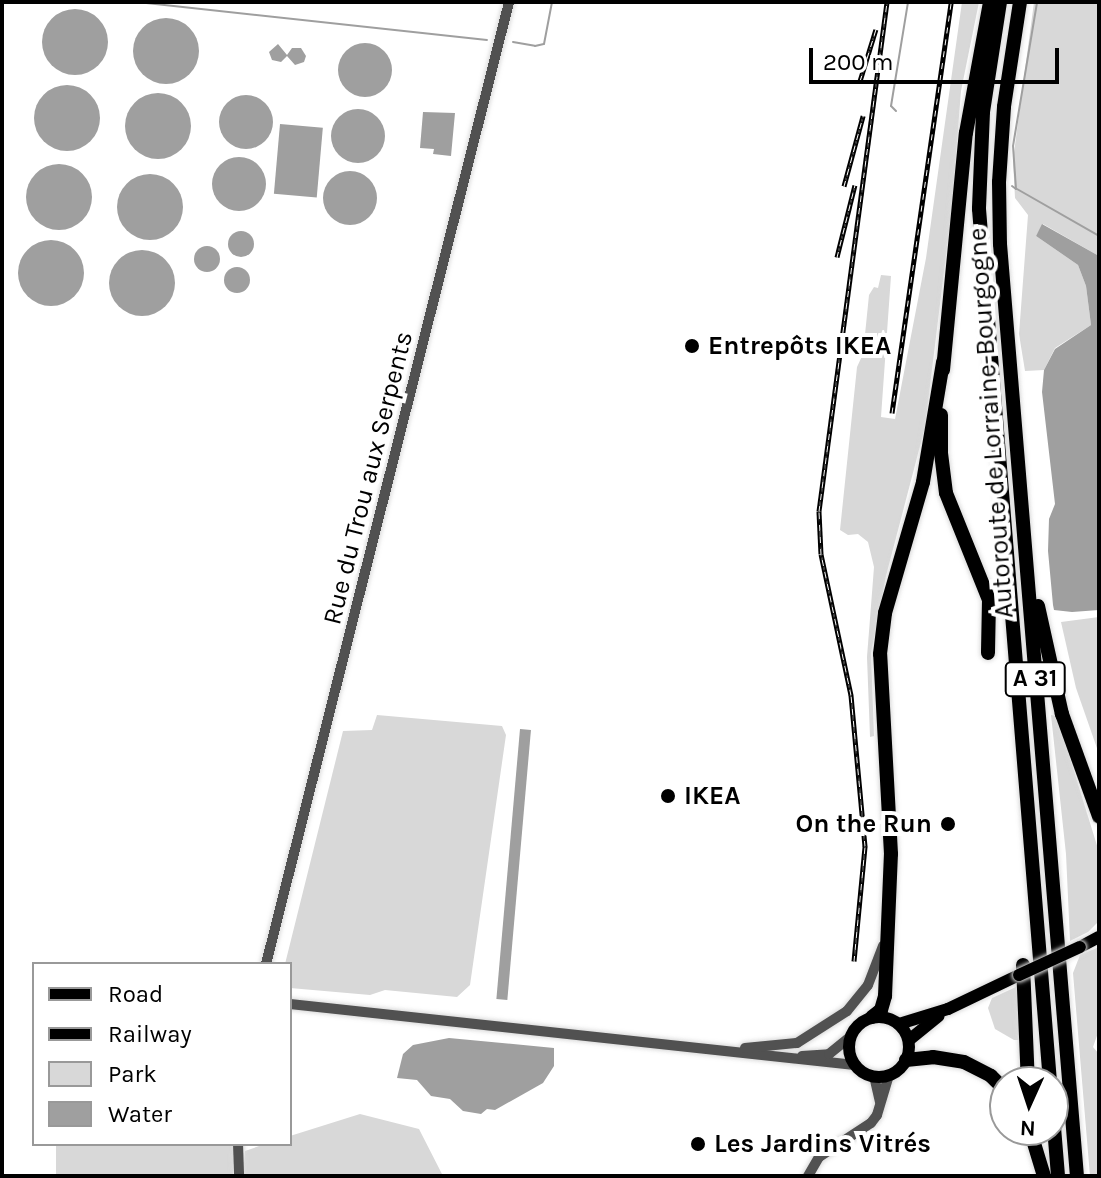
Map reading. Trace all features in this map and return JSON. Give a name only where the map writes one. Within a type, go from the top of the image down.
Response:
[{"type":"highway","points":[[872,1017],[881,1010],[885,996],[891,843],[880,654],[885,613],[923,482],[943,362],[966,133],[990,2]]},
{"type":"highway","name":"Autoroute de Lorraine-Bourgogne","points":[[1000,2],[982,124],[981,262],[1049,1066]]},
{"type":"highway","name":"Autoroute de Lorraine-Bourgogne","points":[[1020,2],[1004,107],[999,182],[1004,312],[1077,1176]]},
{"type":"highway","points":[[943,362],[941,441],[946,493],[989,600],[988,653]]},
{"type":"highway","points":[[1028,584],[1037,596],[1062,714],[1099,816]]},
{"type":"highway","points":[[1021,970],[1027,1066]]},
{"type":"highway","points":[[906,1060],[933,1057],[964,1062],[989,1075]]},
{"type":"highway","points":[[1036,1146],[1044,1176]]},
{"type":"highway","points":[[1056,1146],[1058,1176]]},
{"type":"main road","points":[[909,1040],[948,1009],[1021,970],[1099,937]]},
{"type":"main road","points":[[899,1024],[948,1009]]},
{"type":"main road","points":[[872,1017],[891,1019],[899,1024],[909,1040],[906,1060],[889,1075],[874,1076],[855,1065],[849,1052],[850,1037],[859,1025],[872,1017]]},
{"type":"street","name":"Rue du Trou aux Serpents","points":[[267,962],[509,2]]},
{"type":"street","points":[[727,1050],[797,1043],[847,1011],[859,1000],[872,979],[886,935]]},
{"type":"street","points":[[292,1004],[855,1065]]},
{"type":"street","points":[[792,1057],[829,1054],[850,1037]]},
{"type":"street","points":[[808,1176],[827,1150],[871,1123],[889,1075]]},
{"type":"street","points":[[874,1076],[881,1103]]},
{"type":"street","points":[[238,1146],[239,1176]]},
{"type":"green space","points":[[962,2],[979,2],[961,91],[952,206],[925,427],[886,576],[871,653],[874,736],[870,737],[867,657],[874,567],[868,542],[858,534],[848,535],[840,530],[857,367],[863,354],[869,295],[874,287],[878,288],[881,275],[891,276],[881,417],[895,419],[926,258]]},
{"type":"green space","points":[[1034,2],[1099,2],[1099,256],[1043,224],[1036,236],[1078,265],[1086,286],[1091,325],[1055,348],[1044,370],[1025,371],[1019,334],[1028,215],[1015,198],[1013,160]]},
{"type":"green space","points":[[1099,617],[1099,754],[1076,688],[1061,622]]},
{"type":"green space","points":[[377,715],[502,726],[506,735],[470,985],[457,997],[385,990],[370,995],[292,988],[292,962],[285,962],[343,731],[372,730]]},
{"type":"green space","points":[[1051,715],[1057,716],[1099,852],[1099,921],[1088,932],[1070,941],[1066,854]]},
{"type":"green space","points":[[1099,947],[1099,1030],[1093,1047],[1099,1054],[1099,1176],[1090,1176],[1073,973],[1080,955]]},
{"type":"green space","points":[[1020,985],[1023,1027],[1019,1040],[1014,1040],[995,1029],[988,1008],[992,998]]},
{"type":"green space","points":[[360,1114],[419,1129],[443,1176],[243,1176],[245,1151],[259,1146],[292,1146],[292,1135]]},
{"type":"green space","points":[[56,1146],[233,1146],[233,1176],[56,1176]]},
{"type":"water","points":[[75,9],[88,12],[98,19],[105,29],[108,42],[105,55],[98,65],[88,72],[75,75],[62,72],[52,65],[45,55],[42,42],[45,29],[52,19],[62,12]]},
{"type":"water","points":[[166,18],[179,21],[189,28],[196,38],[199,51],[196,64],[189,74],[179,81],[166,84],[153,81],[143,74],[136,64],[133,51],[136,38],[143,28],[153,21]]},
{"type":"water","points":[[365,43],[384,51],[392,70],[384,89],[365,97],[346,89],[338,70],[346,51]]},
{"type":"water","points":[[278,44],[287,55],[292,48],[301,48],[306,56],[304,62],[295,65],[287,56],[281,62],[272,60],[269,52]]},
{"type":"water","points":[[67,85],[80,88],[90,95],[97,105],[100,118],[97,131],[90,141],[80,148],[67,151],[54,148],[44,141],[37,131],[34,118],[37,105],[44,95],[54,88]]},
{"type":"water","points":[[158,93],[171,96],[181,103],[188,113],[191,126],[188,139],[181,149],[171,156],[158,159],[145,156],[135,149],[128,139],[125,126],[128,113],[135,103],[145,96]]},
{"type":"water","points":[[246,95],[265,103],[273,122],[265,141],[246,149],[227,141],[219,122],[227,103]]},
{"type":"water","points":[[358,109],[377,117],[385,136],[377,155],[358,163],[339,155],[331,136],[339,117]]},
{"type":"water","points":[[423,112],[455,113],[451,156],[433,154],[434,149],[420,148]]},
{"type":"water","points":[[280,124],[323,128],[317,197],[274,194]]},
{"type":"water","points":[[239,157],[258,165],[266,184],[258,203],[239,211],[220,203],[212,184],[220,165]]},
{"type":"water","points":[[59,164],[72,167],[82,174],[89,184],[92,197],[89,210],[82,220],[72,227],[59,230],[46,227],[36,220],[29,210],[26,197],[29,184],[36,174],[46,167]]},
{"type":"water","points":[[350,171],[369,179],[377,198],[369,217],[350,225],[331,217],[323,198],[331,179]]},
{"type":"water","points":[[150,174],[163,177],[173,184],[180,194],[183,207],[180,220],[173,230],[163,237],[150,240],[137,237],[127,230],[120,220],[117,207],[120,194],[127,184],[137,177]]},
{"type":"water","points":[[1042,224],[1099,256],[1099,610],[1072,612],[1054,610],[1053,605],[1048,551],[1049,519],[1055,504],[1042,392],[1044,370],[1055,349],[1091,325],[1086,286],[1078,265],[1036,236]]},
{"type":"water","points":[[241,231],[250,235],[254,244],[250,253],[241,257],[232,253],[228,244],[232,235]]},
{"type":"water","points":[[51,240],[64,243],[74,250],[81,260],[84,273],[81,286],[74,296],[64,303],[51,306],[38,303],[28,296],[21,286],[18,273],[21,260],[28,250],[38,243]]},
{"type":"water","points":[[207,246],[216,250],[220,259],[216,268],[207,272],[198,268],[194,259],[198,250]]},
{"type":"water","points":[[142,250],[155,253],[165,260],[172,270],[175,283],[172,296],[165,306],[155,313],[142,316],[129,313],[119,306],[112,296],[109,283],[112,270],[119,260],[129,253]]},
{"type":"water","points":[[237,267],[246,271],[250,280],[246,289],[237,293],[228,289],[224,280],[228,271]]},
{"type":"water","points":[[520,729],[531,730],[507,1000],[496,999]]},
{"type":"water","points":[[449,1038],[554,1048],[554,1066],[543,1083],[495,1110],[487,1109],[481,1114],[463,1111],[450,1099],[431,1096],[417,1080],[397,1078],[403,1054],[413,1045]]},
{"type":"waterway","points":[[137,2],[487,40]]},
{"type":"waterway","points":[[513,42],[535,46],[544,44],[552,2]]},
{"type":"waterway","points":[[896,111],[891,106],[908,2]]},
{"type":"waterway","points":[[1012,186],[1016,189],[1013,146],[1037,2]]},
{"type":"waterway","points":[[1017,189],[1099,236]]},
{"type":"railway","points":[[854,961],[865,846],[851,695],[821,554],[819,511],[887,2]]},
{"type":"railway","points":[[892,413],[951,2]]},
{"type":"railway","points":[[860,81],[876,29]]},
{"type":"railway","points":[[844,186],[863,116]]},
{"type":"railway","points":[[837,257],[855,185]]},
{"type":"place","name":"Entrepôts IKEA","points":[[692,346]]},
{"type":"place","name":"IKEA","points":[[668,796]]},
{"type":"place","name":"On the Run","points":[[948,824]]},
{"type":"place","name":"Les Jardins Vitrés","points":[[698,1144]]}]
